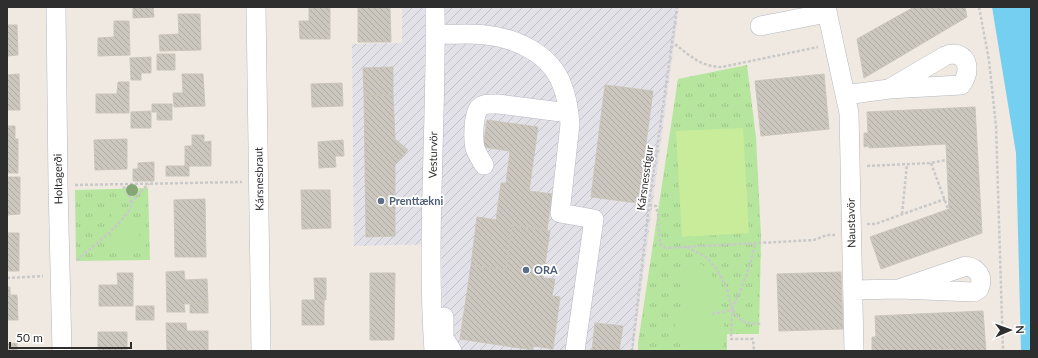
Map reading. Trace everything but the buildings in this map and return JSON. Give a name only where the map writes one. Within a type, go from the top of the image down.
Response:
[{"type":"street","name":"Holtagerði","points":[[56,7],[62,351]]},
{"type":"street","name":"Kársnesbraut","points":[[256,7],[261,351]]},
{"type":"street","name":"Vesturvör","points":[[434,351],[432,328],[431,246],[436,7]]},
{"type":"street","points":[[760,26],[826,10]]},
{"type":"street","name":"Naustavör","points":[[826,10],[849,113],[854,351]]},
{"type":"street","points":[[436,34],[485,35],[510,40],[534,50],[551,66],[562,84],[570,124],[560,212],[594,219],[575,351]]},
{"type":"street","points":[[845,95],[889,88]]},
{"type":"street","points":[[484,165],[475,148],[475,114],[480,107],[489,104],[498,104],[569,113]]},
{"type":"street","points":[[431,246],[444,265],[444,338],[452,351]]},
{"type":"street","points":[[853,290],[899,289]]},
{"type":"path","name":"Kársnesstígur","points":[[632,351],[649,205],[676,7]]},
{"type":"path","points":[[979,7],[989,60],[996,126],[1003,351]]},
{"type":"path","points":[[671,41],[702,64],[713,67],[722,67],[834,44]]},
{"type":"path","points":[[850,166],[931,163],[946,160]]},
{"type":"path","points":[[931,163],[948,209]]},
{"type":"path","points":[[902,214],[907,164]]},
{"type":"path","points":[[58,185],[259,182]]},
{"type":"path","points":[[76,261],[112,231],[129,210],[130,204],[128,192],[122,184]]},
{"type":"path","points":[[130,204],[149,184]]},
{"type":"path","points":[[649,205],[656,206],[660,244],[666,248],[814,240],[827,235],[875,224],[945,199]]},
{"type":"path","points":[[732,310],[745,282],[753,258],[755,243]]},
{"type":"path","points":[[686,247],[706,257],[716,268],[726,286],[732,310],[731,339],[753,339],[754,351]]},
{"type":"path","points":[[7,278],[47,276]]},
{"type":"path","points":[[712,314],[732,310]]},
{"type":"path","points":[[732,310],[738,319],[746,322],[762,324]]},
{"type":"shaded area","points":[[402,7],[679,7],[633,351],[444,351],[441,244],[354,246],[352,44],[402,43]]},
{"type":"green space","points":[[747,65],[756,137],[761,237],[759,334],[727,334],[727,351],[638,351],[678,79]]},
{"type":"green space","points":[[743,128],[749,233],[682,237],[676,131]]},
{"type":"green space","points":[[148,188],[150,260],[76,261],[75,190]]},
{"type":"green space","points":[[111,212],[140,219],[139,250],[110,253]]},
{"type":"green space","points":[[696,262],[707,269],[712,275],[718,289],[718,301],[724,308],[728,309],[729,318],[723,321],[727,338],[720,351],[690,350],[678,342],[674,334],[675,325],[687,310],[689,304],[680,284],[679,275],[685,266]]},
{"type":"water","points":[[992,7],[1031,7],[1031,351],[1021,351],[1016,153]]},
{"type":"place","name":"Prenttækni","points":[[381,201]]},
{"type":"place","name":"ORA","points":[[526,270]]}]
